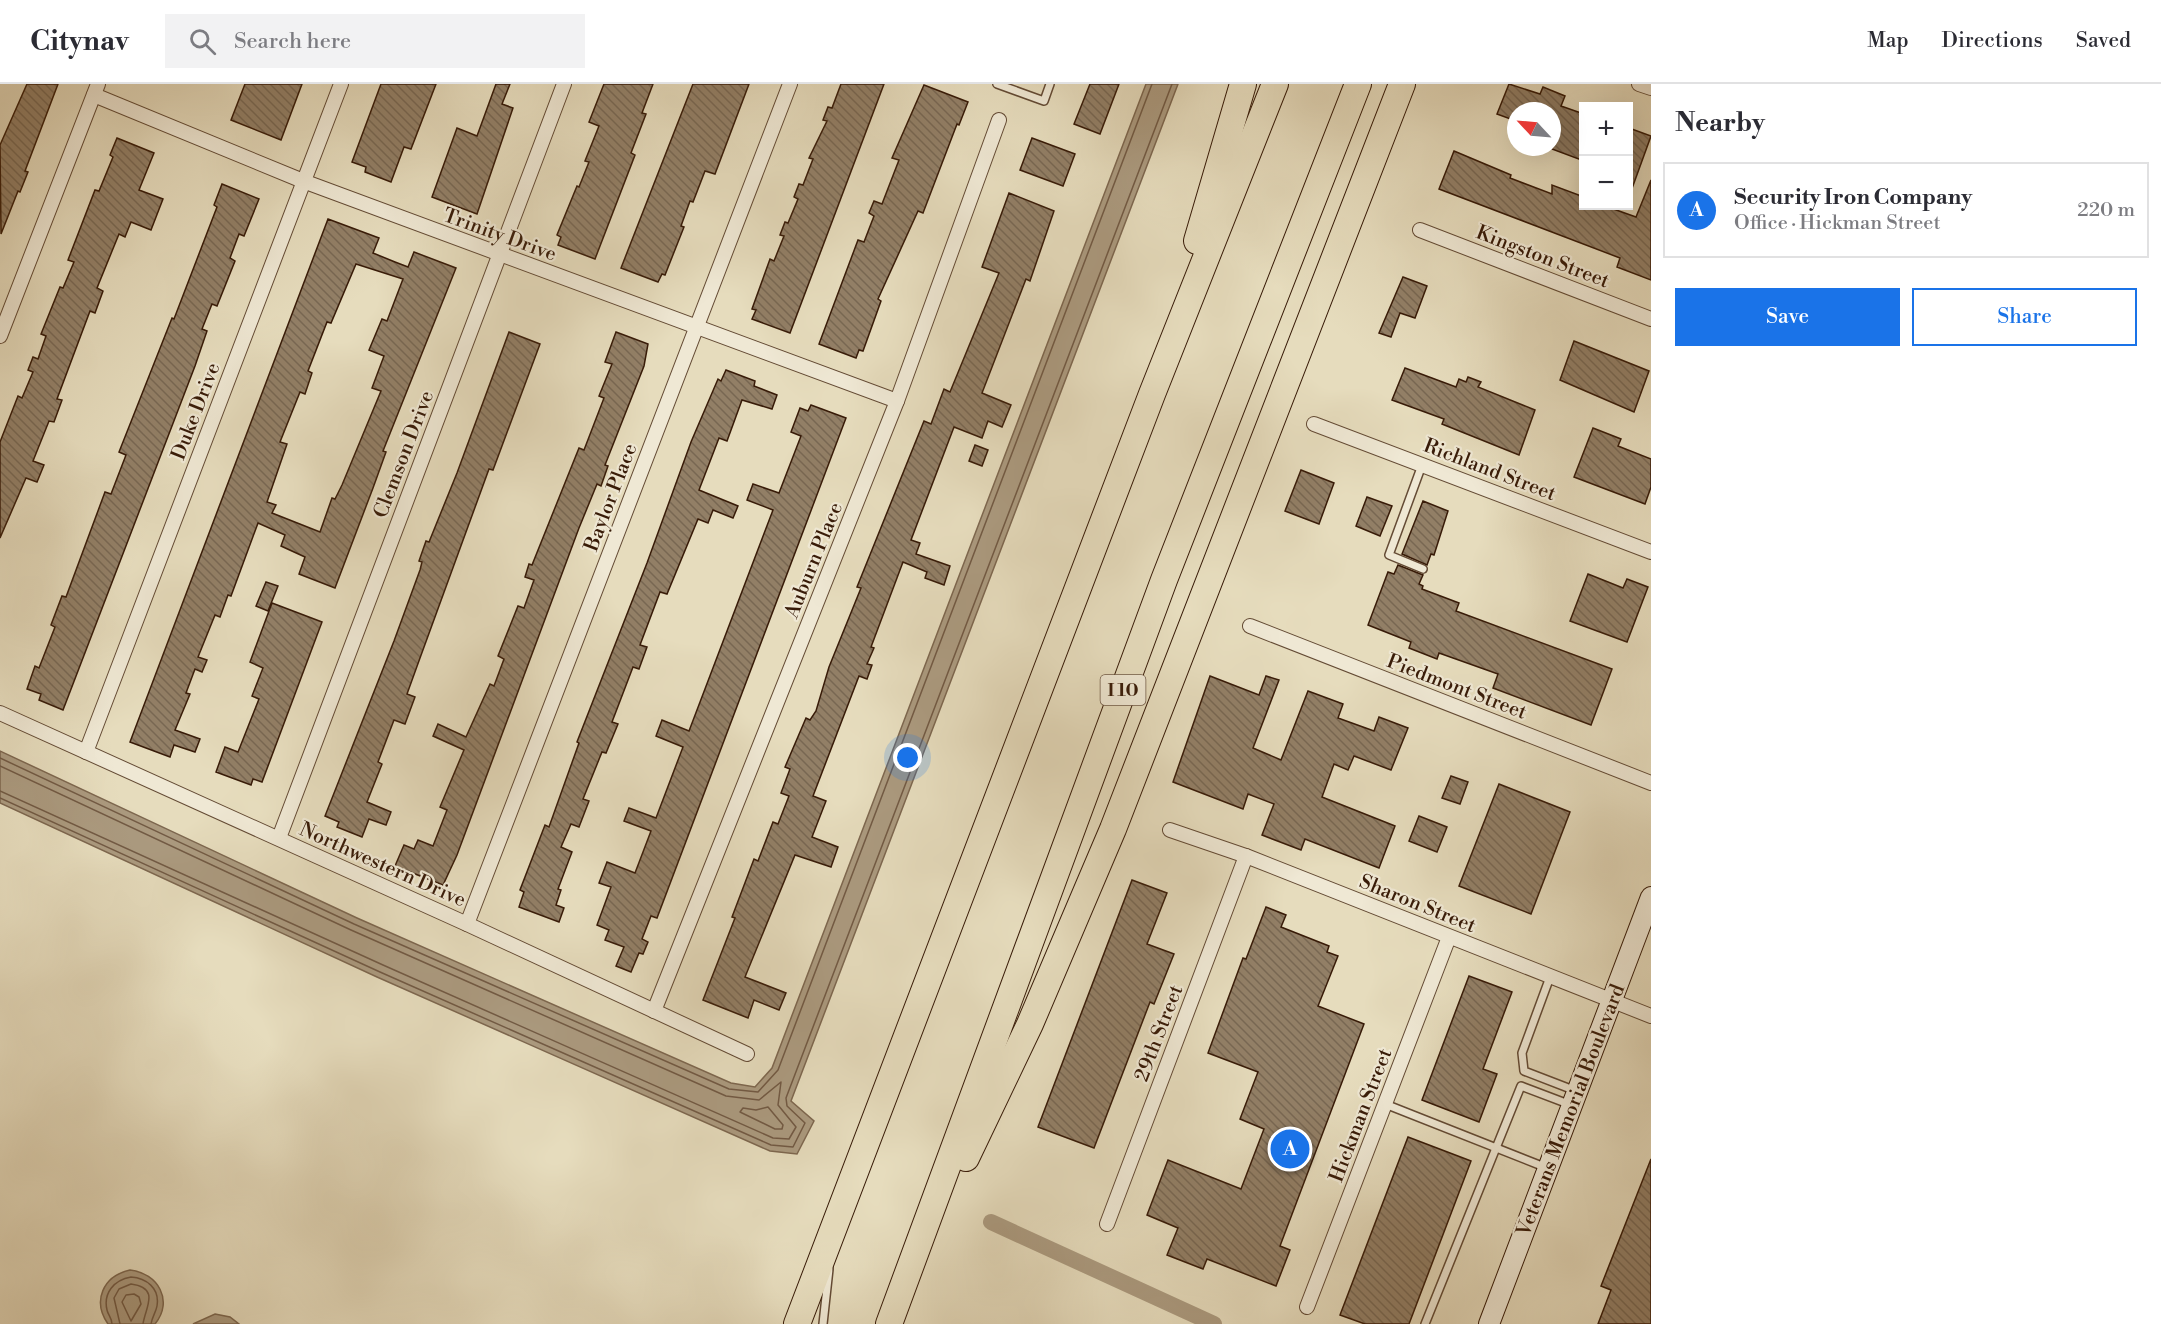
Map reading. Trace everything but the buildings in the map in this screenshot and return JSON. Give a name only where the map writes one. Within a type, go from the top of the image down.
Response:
[{"type":"highway","points":[[1152,394],[1243,84]]},
{"type":"highway","points":[[797,1324],[1152,394],[1275,84]]},
{"type":"highway","name":"I 10","points":[[889,1324],[1164,580],[1358,84]]},
{"type":"highway","points":[[899,1299],[1030,1024],[1113,829],[1402,84]]},
{"type":"street","name":"Duke Drive","points":[[86,752],[340,84]]},
{"type":"street","name":"Clemson Drive","points":[[279,838],[564,84]]},
{"type":"street","name":"Baylor Place","points":[[467,924],[790,84]]},
{"type":"street","points":[[1639,84],[1651,88]]},
{"type":"street","name":"Trinity Drive","points":[[96,89],[303,181],[697,325],[897,401]]},
{"type":"street","points":[[0,336],[96,89]]},
{"type":"street","name":"Auburn Place","points":[[654,1011],[897,401],[999,120]]},
{"type":"street","name":"Kingston Street","points":[[1420,230],[1651,319]]},
{"type":"street","name":"Richland Street","points":[[1314,424],[1651,552]]},
{"type":"street","name":"Piedmont Street","points":[[1250,626],[1651,783]]},
{"type":"street","name":"Northwestern Drive","points":[[0,713],[279,838],[747,1054]]},
{"type":"street","name":"Sharon Street","points":[[1170,830],[1246,856],[1651,1017]]},
{"type":"street","name":"29th Street","points":[[1107,1224],[1246,856]]},
{"type":"street","name":"Veterans Memorial Boulevard","points":[[1489,1324],[1546,1168],[1576,1099],[1651,897]]},
{"type":"street","name":"Hickman Street","points":[[1307,1307],[1449,937]]},
{"type":"lane","points":[[998,84],[1044,101],[1050,84]]},
{"type":"lane","points":[[1422,465],[1389,555],[1423,569]]},
{"type":"lane","points":[[1550,977],[1522,1053],[1524,1071],[1576,1099]]},
{"type":"lane","points":[[1425,1324],[1521,1086],[1576,1099]]},
{"type":"lane","points":[[1385,1104],[1546,1168]]},
{"type":"lane","points":[[823,1324],[834,1227]]},
{"type":"water","points":[[1146,84],[1178,84],[791,1101],[814,1121],[797,1154],[770,1151],[377,977],[0,803],[0,751],[357,918],[731,1083],[755,1087],[772,1068]]},
{"type":"water","points":[[130,1270],[148,1276],[160,1290],[163,1306],[161,1315],[155,1324],[108,1324],[103,1315],[101,1298],[107,1284],[121,1273]]},
{"type":"water","points":[[215,1314],[230,1317],[239,1324],[193,1324]]},
{"type":"waterway","points":[[991,1222],[1214,1324]]},
{"type":"place","name":"Security Iron Company","points":[[1290,1149]]}]
